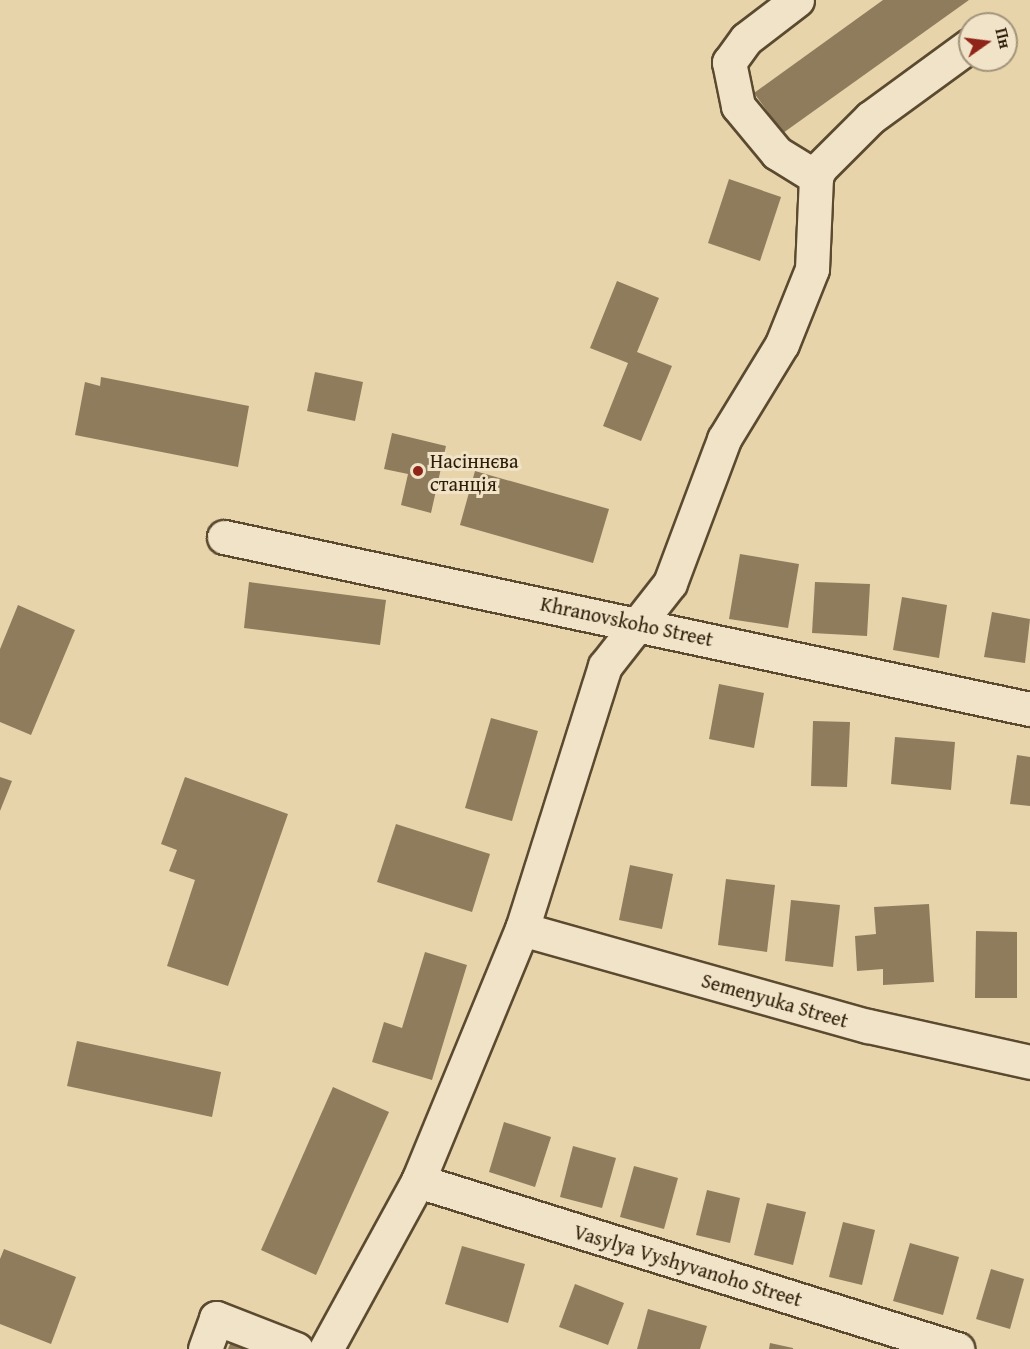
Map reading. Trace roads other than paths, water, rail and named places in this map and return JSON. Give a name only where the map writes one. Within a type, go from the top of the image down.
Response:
[{"type":"street","points":[[797,0],[746,39],[729,62],[738,106],[777,153],[816,177]]},
{"type":"street","points":[[326,1349],[418,1181],[522,929],[606,666],[670,583],[724,439],[782,344],[812,269],[816,177],[820,168],[870,118],[958,54]]},
{"type":"street","name":"Khranovskoho Street","points":[[224,537],[639,623],[1030,709]]},
{"type":"street","name":"Semenyuka Street","points":[[522,929],[868,1026],[1030,1062]]},
{"type":"street","name":"Vasylya Vyshyvanoho Street","points":[[418,1181],[957,1349]]},
{"type":"street","points":[[205,1349],[216,1318],[296,1349]]},
{"type":"place","name":"Насіннєва станція","points":[[418,471]]}]
